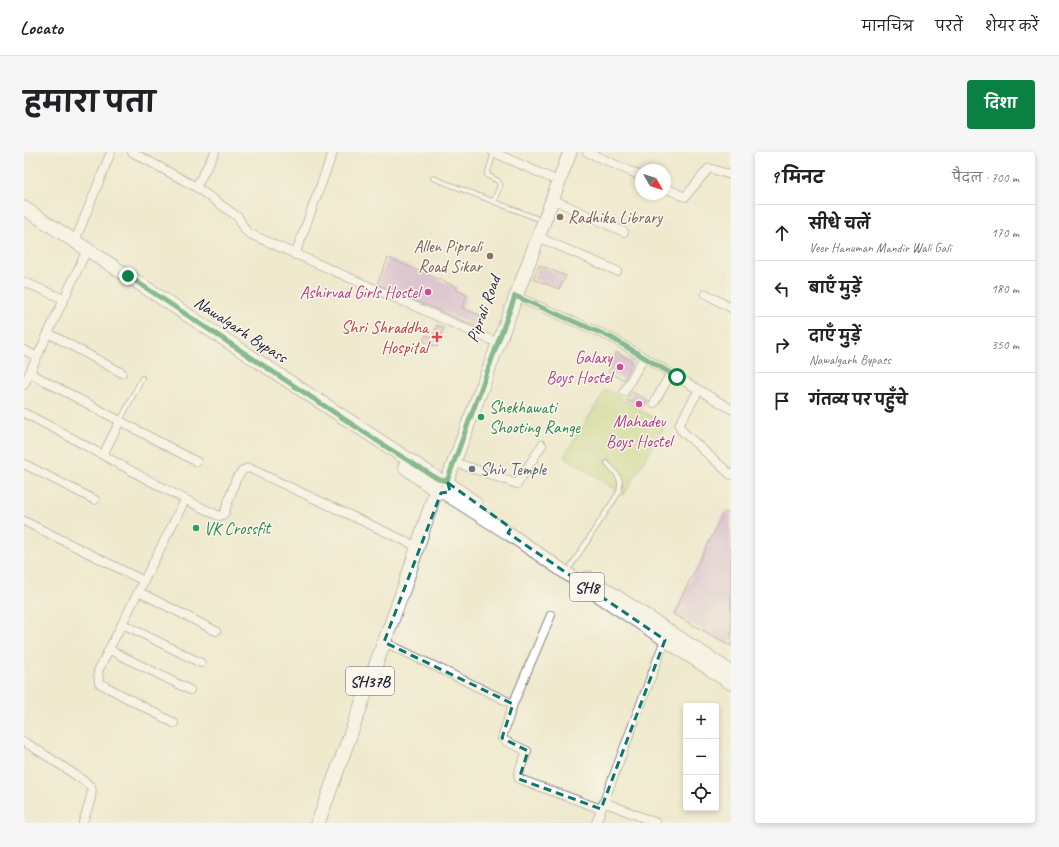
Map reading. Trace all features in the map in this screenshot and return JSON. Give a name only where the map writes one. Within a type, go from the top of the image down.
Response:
[{"type":"main road","name":"Piprali Road","points":[[441,486],[491,340],[561,152]]},
{"type":"main road","points":[[441,486],[454,462],[570,152]]},
{"type":"main road","name":"Nawalgarh Bypass","points":[[24,208],[441,486]]},
{"type":"main road","name":"Nawalgarh Bypass","points":[[24,216],[283,385],[386,450]]},
{"type":"main road","name":"SH8","points":[[441,486],[510,530],[571,566],[731,672]]},
{"type":"main road","name":"SH37B","points":[[318,823],[420,543],[423,528],[441,486]]},
{"type":"main road","name":"SH8","points":[[510,530],[665,640],[731,683]]},
{"type":"street","points":[[75,241],[111,152]]},
{"type":"street","points":[[132,152],[196,187],[238,217],[246,231],[250,234],[491,340]]},
{"type":"street","points":[[196,187],[215,152]]},
{"type":"street","points":[[295,255],[333,152]]},
{"type":"street","points":[[493,152],[552,178]]},
{"type":"street","points":[[587,152],[635,173]]},
{"type":"street","points":[[671,191],[685,197],[709,168],[731,175]]},
{"type":"street","points":[[552,200],[624,232]]},
{"type":"street","points":[[538,237],[617,271]]},
{"type":"street","points":[[24,385],[84,256]]},
{"type":"street","points":[[24,282],[64,299]]},
{"type":"street","points":[[706,294],[731,308]]},
{"type":"street","points":[[515,296],[610,337],[731,409]]},
{"type":"street","points":[[48,333],[122,373]]},
{"type":"street","points":[[24,350],[37,357]]},
{"type":"street","points":[[624,392],[644,357]]},
{"type":"street","points":[[30,373],[197,462]]},
{"type":"street","points":[[654,404],[671,373]]},
{"type":"street","points":[[699,390],[679,425],[681,430],[731,475]]},
{"type":"street","points":[[24,414],[185,500],[219,516],[224,514],[236,479],[243,470],[249,468],[420,543]]},
{"type":"street","points":[[103,455],[120,421]]},
{"type":"street","points":[[454,462],[517,484],[542,445]]},
{"type":"street","points":[[24,464],[95,500]]},
{"type":"street","points":[[174,723],[99,683],[98,672],[185,500]]},
{"type":"street","points":[[24,521],[144,581]]},
{"type":"street","points":[[139,592],[216,631]]},
{"type":"street","points":[[551,615],[513,704],[502,738],[526,752],[518,774],[519,779],[656,823]]},
{"type":"street","points":[[123,624],[201,664]]},
{"type":"street","points":[[596,823],[665,640]]},
{"type":"street","points":[[384,642],[513,704]]},
{"type":"street","points":[[110,650],[190,690]]},
{"type":"street","points":[[24,742],[38,749],[57,764],[85,780],[91,787],[91,793],[83,823]]},
{"type":"lane","points":[[493,152],[487,175],[498,181],[500,185],[494,201]]},
{"type":"lane","points":[[433,178],[536,218]]},
{"type":"lane","points":[[120,421],[142,378]]},
{"type":"lane","points":[[571,566],[619,492],[621,485],[620,477],[607,463]]},
{"type":"highlighted area","points":[[448,483],[511,528],[508,533],[665,640],[601,809],[519,779],[528,751],[502,738],[513,704],[384,642],[441,493],[450,492]]},
{"type":"green space","points":[[606,389],[665,425],[624,495],[564,456]]},
{"type":"building","name":"Ashirvad Girls Hostel","points":[[388,258],[457,287],[456,290],[467,295],[462,308],[484,317],[480,328],[377,284]]},
{"type":"building","points":[[539,265],[566,276],[559,289],[533,279]]},
{"type":"building","points":[[437,325],[444,328],[437,347],[423,341],[426,335],[433,337]]},
{"type":"building","name":"Galaxy Boys Hostel","points":[[616,352],[633,362],[624,380],[608,372]]},
{"type":"building","name":"Mahadev Boys Hostel","points":[[632,392],[648,400],[641,408],[627,400]]},
{"type":"building","points":[[724,512],[731,513],[731,646],[673,614]]},
{"type":"place","name":"Radhika Library","points":[[560,217]]},
{"type":"place","name":"Allen Piprali Road Sikar","points":[[490,256]]},
{"type":"place","name":"Ashirvad Girls Hostel","points":[[428,292]]},
{"type":"place","name":"Shri Shraddha Hospital","points":[[437,337]]},
{"type":"place","name":"Galaxy Boys Hostel","points":[[620,367]]},
{"type":"place","name":"Mahadev Boys Hostel","points":[[639,404]]},
{"type":"place","name":"Shekhawati Shooting Range","points":[[481,417]]},
{"type":"place","name":"Shiv Temple","points":[[472,469]]},
{"type":"place","name":"VK Crossfit","points":[[196,528]]},
{"type":"route","points":[[128,276],[388,448],[438,479],[442,478],[447,481],[515,296],[610,337],[677,377]]}]
